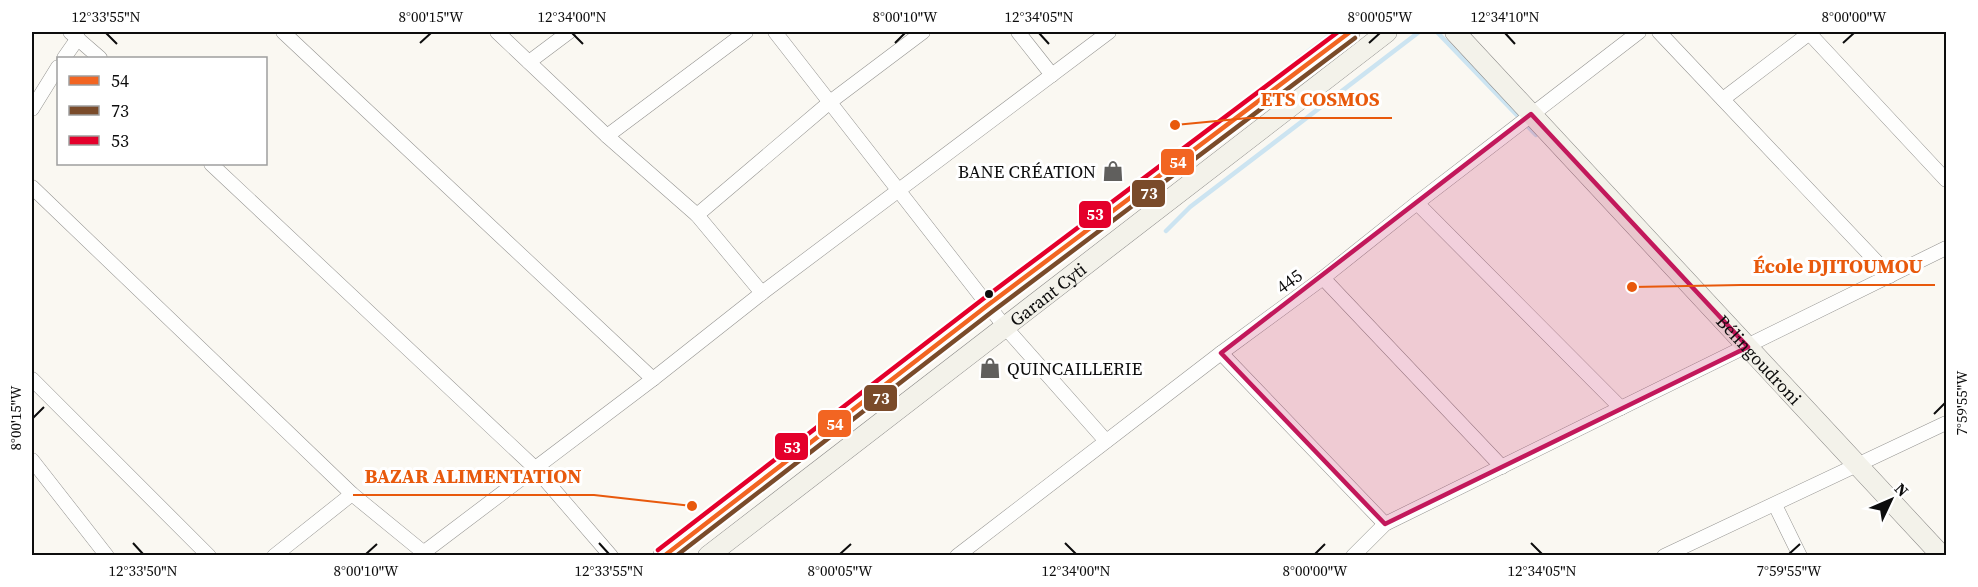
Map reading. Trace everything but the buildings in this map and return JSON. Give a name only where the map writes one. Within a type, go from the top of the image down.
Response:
[{"type":"main road","name":"Garant Cyti","points":[[663,555],[988,305],[1350,32]]},
{"type":"main road","name":"Garant Cyti","points":[[708,555],[1387,32]]},
{"type":"main road","name":"Bélingoudroni","points":[[1455,32],[1942,555]]},
{"type":"street","points":[[283,32],[653,379]]},
{"type":"street","points":[[497,32],[607,136],[697,215],[762,293]]},
{"type":"street","points":[[529,62],[569,32]]},
{"type":"street","points":[[607,136],[746,32]]},
{"type":"street","points":[[775,32],[1005,327],[1106,441]]},
{"type":"street","points":[[697,215],[830,102],[923,32]]},
{"type":"street","points":[[1018,32],[1052,75]]},
{"type":"street","points":[[32,187],[352,494],[421,554],[653,379],[762,293],[1109,32]]},
{"type":"street","name":"445","points":[[957,555],[1323,278],[1531,114],[1640,32]]},
{"type":"street","points":[[1659,32],[1890,276]]},
{"type":"street","points":[[1723,99],[1810,32],[1947,180]]},
{"type":"street","points":[[64,57],[74,35],[99,57]]},
{"type":"street","points":[[32,109],[57,69]]},
{"type":"street","points":[[213,165],[535,468],[611,555]]},
{"type":"street","points":[[1417,203],[1621,408]]},
{"type":"street","points":[[1353,555],[1385,524],[1947,248]]},
{"type":"street","points":[[1323,278],[1502,466]]},
{"type":"street","points":[[1221,353],[1385,524]]},
{"type":"street","points":[[32,379],[209,555]]},
{"type":"street","points":[[1664,555],[1947,423]]},
{"type":"street","points":[[32,460],[107,555]]},
{"type":"street","points":[[274,555],[352,494]]},
{"type":"street","points":[[1775,505],[1800,555]]},
{"type":"highlighted area","points":[[1531,114],[1748,347],[1385,524],[1221,353]]},
{"type":"waterway","points":[[1298,59],[1334,32]]},
{"type":"waterway","points":[[1166,231],[1190,207],[1419,32]]},
{"type":"waterway","points":[[1437,32],[1536,135]]},
{"type":"transit line","name":"53","points":[[658,550],[983,299],[1338,32]]},
{"type":"transit line","name":"54","points":[[664,556],[988,305],[1350,32]]},
{"type":"transit line","name":"73","points":[[676,556],[993,311],[1355,38]]},
{"type":"place","name":"ETS COSMOS","points":[[1175,125]]},
{"type":"place","name":"BANE CRÉATION","points":[[1113,171]]},
{"type":"place","name":"École DJITOUMOU","points":[[1632,287]]},
{"type":"place","name":"QUINCAILLERIE","points":[[990,368]]},
{"type":"place","name":"BAZAR ALIMENTATION","points":[[692,506]]}]
